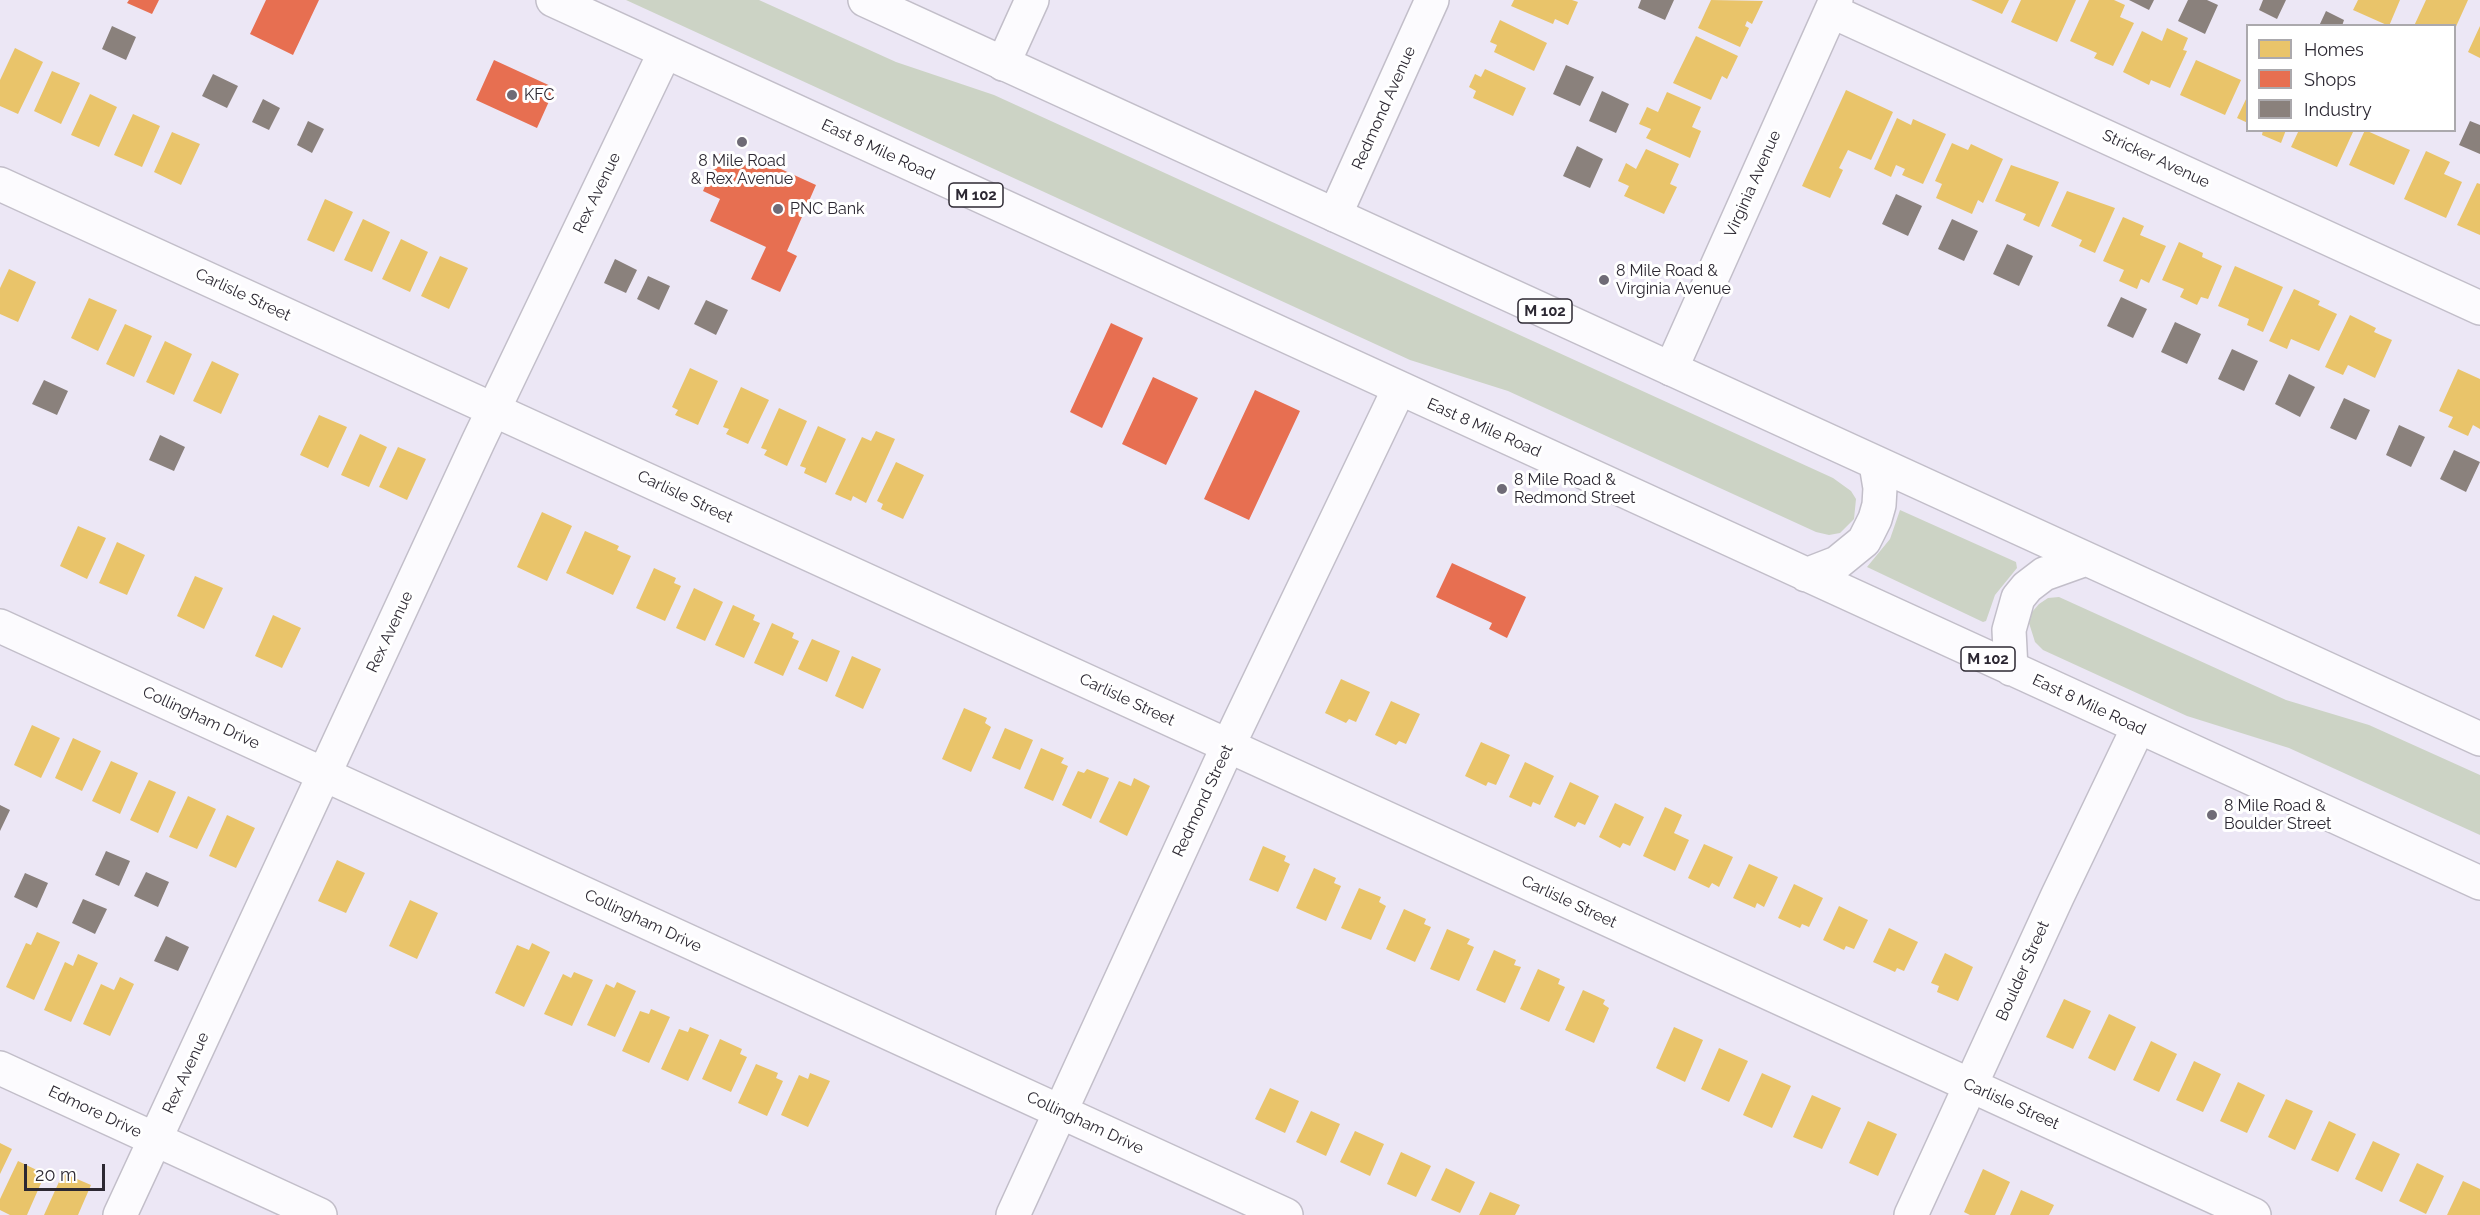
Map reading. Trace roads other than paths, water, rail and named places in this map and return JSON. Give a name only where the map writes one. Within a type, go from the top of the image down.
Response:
[{"type":"main road","name":"East 8 Mile Road","points":[[553,0],[2480,883]]},
{"type":"main road","name":"M 102","points":[[865,0],[2480,740]]},
{"type":"main road","points":[[1003,64],[1032,0]]},
{"type":"main road","name":"Redmond Avenue","points":[[1335,215],[1432,0]]},
{"type":"main road","name":"Stricker Avenue","points":[[1834,5],[2480,308]]},
{"type":"main road","name":"Virginia Avenue","points":[[1671,369],[1834,5]]},
{"type":"main road","name":"Rex Avenue","points":[[120,1215],[494,409],[665,52]]},
{"type":"main road","name":"Carlisle Street","points":[[0,184],[2254,1215]]},
{"type":"main road","name":"Redmond Street","points":[[1012,1215],[1061,1113],[1228,746],[1399,389]]},
{"type":"main road","points":[[1806,575],[1837,563],[1868,536],[1879,505],[1876,464]]},
{"type":"main road","points":[[2011,669],[2009,630],[2018,598],[2027,587],[2044,574],[2086,559]]},
{"type":"main road","name":"Collingham Drive","points":[[0,626],[1286,1215]]},
{"type":"main road","name":"Boulder Street","points":[[1911,1215],[2138,728]]},
{"type":"main road","name":"Edmore Drive","points":[[0,1068],[320,1215]]},
{"type":"place","name":"KFC","points":[[512,95]]},
{"type":"place","name":"8 Mile Road & Rex Avenue","points":[[742,142]]},
{"type":"place","name":"PNC Bank","points":[[778,209]]},
{"type":"place","name":"8 Mile Road & Virginia Avenue","points":[[1604,280]]},
{"type":"place","name":"8 Mile Road & Redmond Street","points":[[1502,489]]},
{"type":"place","name":"8 Mile Road & Boulder Street","points":[[2212,815]]}]
